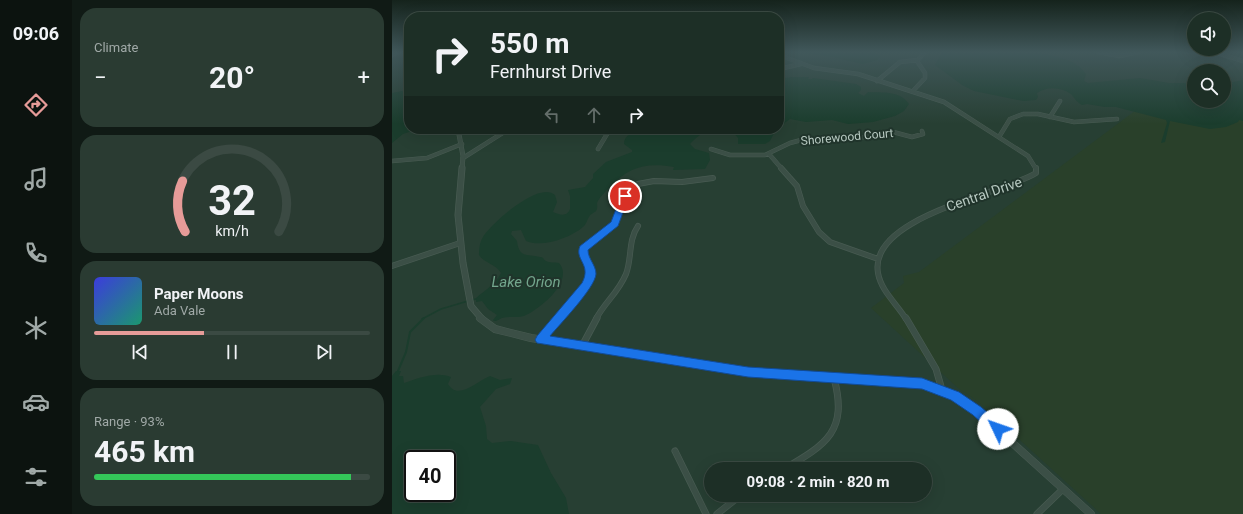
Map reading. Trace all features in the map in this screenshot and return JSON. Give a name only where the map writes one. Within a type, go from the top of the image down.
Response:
[{"type":"street","name":"Central Drive","points":[[864,76],[913,91],[955,108],[1028,156],[1036,168],[1036,173],[1025,180],[976,194],[953,203],[910,225],[888,242],[881,251],[878,259]]},
{"type":"street","points":[[878,81],[881,76]]},
{"type":"street","points":[[913,91],[925,78],[925,76]]},
{"type":"street","points":[[1050,116],[1060,101]]},
{"type":"street","points":[[1000,137],[1008,122],[1017,115],[1034,114],[1074,122],[1117,119]]},
{"type":"street","name":"Shorewood Court","points":[[769,154],[790,143],[805,139],[853,139],[896,132],[916,137],[923,134],[922,131]]},
{"type":"street","points":[[459,134],[463,158],[458,202],[460,243],[468,294],[471,306],[478,316],[495,329],[541,340],[748,372],[902,381],[922,384],[942,390],[977,411],[1091,514]]},
{"type":"street","points":[[463,158],[501,134]]},
{"type":"street","points":[[598,149],[607,134]]},
{"type":"street","points":[[392,161],[427,158],[462,144]]},
{"type":"street","points":[[711,150],[730,155],[769,154],[797,186],[802,206],[810,216],[818,232],[830,242],[878,259],[877,267],[881,282],[902,312],[925,350],[942,382],[942,390]]},
{"type":"street","points":[[541,340],[586,286],[591,275],[591,269],[584,255],[584,249],[588,244],[615,224],[625,196],[638,184],[654,181],[682,182],[713,178]]},
{"type":"street","points":[[582,346],[599,314],[619,290],[627,272],[633,233],[638,226]]},
{"type":"street","points":[[392,266],[460,243]]},
{"type":"street","points":[[794,462],[820,445],[831,433],[838,418],[839,401],[834,378]]},
{"type":"street","points":[[675,451],[706,514]]},
{"type":"street","points":[[1037,514],[1063,488]]},
{"type":"street","points":[[717,514],[731,502]]},
{"type":"shaded area","points":[[1171,84],[1187,96],[1187,108],[1220,108],[1243,114],[1243,514],[1101,514],[977,401],[958,388],[871,308],[904,283],[903,276],[919,272]]},
{"type":"water","points":[[950,76],[1085,76],[1084,81],[1088,83],[1140,78],[1169,83],[1187,83],[1187,108],[1231,108],[1231,83],[1243,80],[1243,121],[1239,120],[1238,122],[1226,127],[1210,129],[1170,121],[1165,142],[1161,143],[1167,123],[1166,120],[1116,107],[1087,104],[1082,105],[1071,94],[1063,90],[1054,88],[1045,89],[1037,93],[1038,97],[1036,100],[1023,101],[974,91],[962,85]]},
{"type":"water","points":[[809,77],[808,79],[813,78],[856,84],[861,87],[861,90],[858,93],[864,96],[868,92],[896,94],[909,104],[904,111],[895,116],[873,122],[848,124],[832,120],[806,122],[790,119],[784,123],[784,78]]},
{"type":"water","points":[[404,92],[404,134],[392,143],[392,93]]},
{"type":"water","name":"Lake Orion","points":[[631,134],[702,134],[690,144],[695,149],[709,153],[710,160],[705,169],[673,170],[674,167],[655,165],[638,168],[623,175],[599,199],[596,211],[591,214],[583,227],[571,235],[556,241],[548,243],[533,243],[526,241],[521,230],[512,231],[511,234],[517,241],[522,253],[543,258],[547,262],[559,263],[563,270],[562,278],[559,286],[553,294],[538,308],[524,316],[505,317],[494,321],[493,320],[497,315],[488,309],[482,301],[476,302],[476,298],[493,284],[501,273],[479,255],[483,237],[505,214],[527,198],[538,193],[548,192],[555,195],[557,202],[553,212],[565,214],[569,212],[570,196],[568,190],[585,187],[593,178],[593,174],[606,162],[632,152],[632,150],[624,144],[627,137]]},
{"type":"water","points":[[734,134],[774,134],[770,141],[765,144],[738,144],[738,138]]},
{"type":"water","points":[[396,371],[401,371],[399,376],[403,376],[404,383],[428,376],[446,375],[451,377],[448,384],[452,389],[457,391],[468,388],[490,376],[500,380],[512,378],[510,384],[496,389],[480,407],[486,426],[487,439],[492,443],[511,441],[538,445],[551,473],[566,498],[569,514],[392,514],[392,376]]},
{"type":"waterway","points":[[471,300],[476,299]]},
{"type":"waterway","points":[[422,319],[441,309],[468,301]]},
{"type":"waterway","points":[[398,371],[406,352],[410,332],[424,318]]},
{"type":"route","points":[[625,196],[615,224],[611,229],[588,244],[584,249],[584,255],[591,269],[591,275],[586,286],[541,340],[748,372],[902,381],[922,384],[955,396],[977,411],[998,429]]}]
